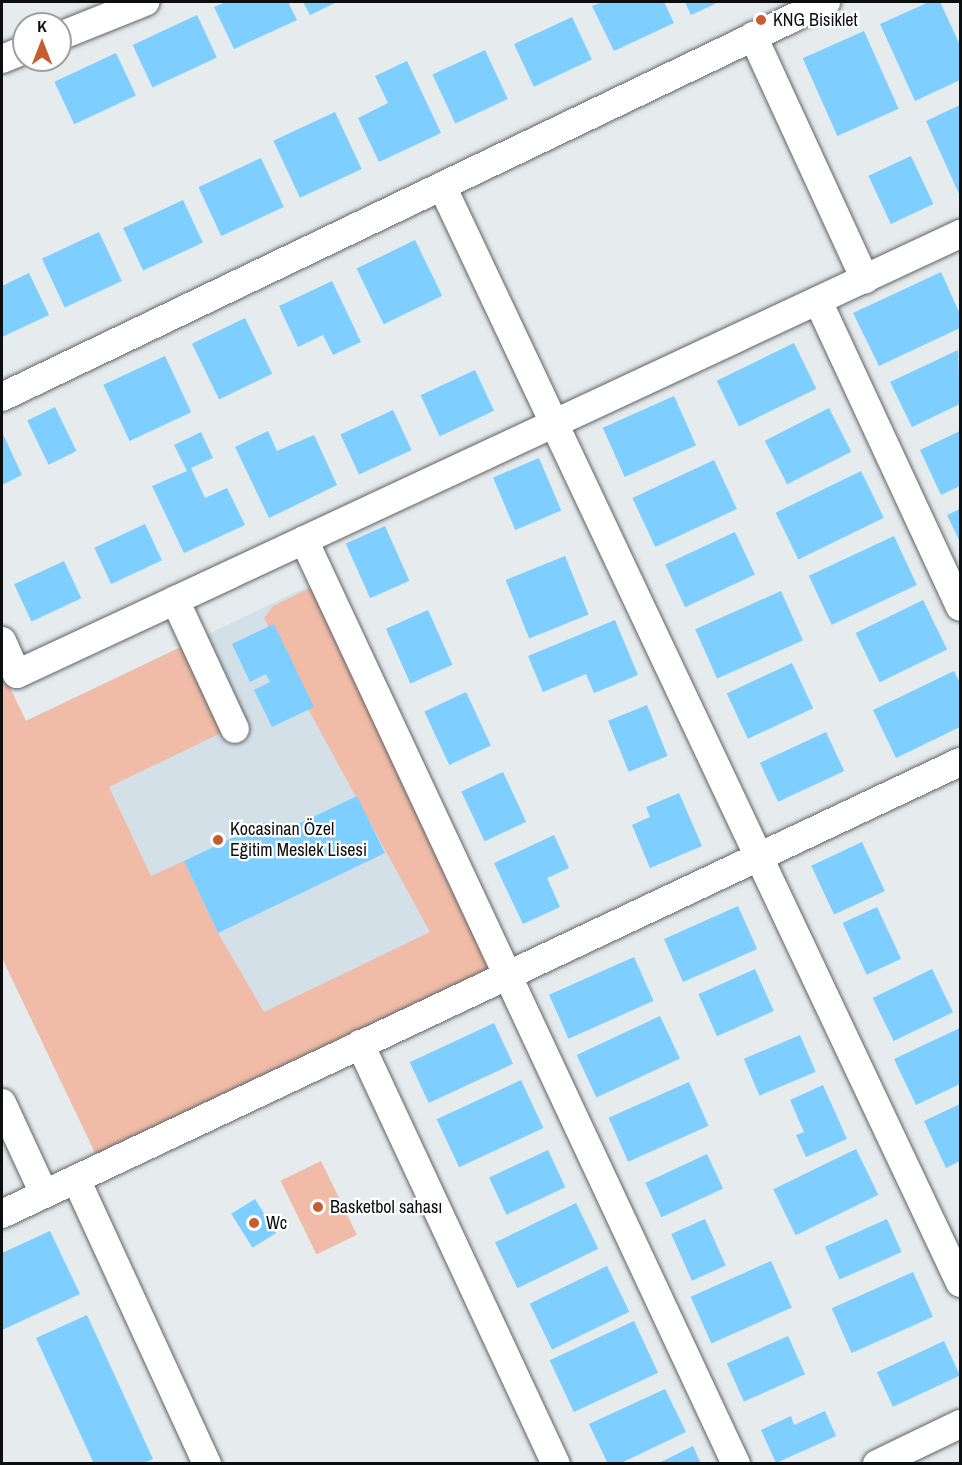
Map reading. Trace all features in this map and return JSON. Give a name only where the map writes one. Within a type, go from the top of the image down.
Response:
[{"type":"street","points":[[72,31],[145,2]]},
{"type":"street","points":[[2,397],[826,2]]},
{"type":"street","points":[[753,36],[865,279]]},
{"type":"street","points":[[442,186],[760,855],[960,1283]]},
{"type":"street","points":[[2,641],[17,674],[960,234]]},
{"type":"street","points":[[818,301],[960,607]]},
{"type":"street","points":[[304,540],[736,1464]]},
{"type":"street","points":[[175,600],[236,729]]},
{"type":"street","points":[[2,1214],[960,762]]},
{"type":"street","points":[[360,1044],[556,1464]]},
{"type":"street","points":[[2,1104],[44,1194]]},
{"type":"street","points":[[76,1179],[207,1464]]},
{"type":"street","points":[[877,1464],[960,1424]]},
{"type":"shaded area","name":"Kocasinan Özel Eğitim Meslek Lisesi","points":[[311,585],[498,973],[100,1163],[2,958],[25,721]]},
{"type":"shaded area","name":"Kocasinan Özel Eğitim Meslek Lisesi","points":[[312,587],[498,973],[100,1163],[2,958],[2,671],[26,721],[181,647],[223,732],[109,787],[151,876],[184,861],[218,933],[264,1012],[430,932],[302,698],[264,618],[273,606]]},
{"type":"shaded area","name":"Basketbol sahası","points":[[321,1161],[357,1235],[317,1254],[281,1181]]},
{"type":"building","points":[[226,2],[288,2],[297,20],[234,49],[214,7]]},
{"type":"building","points":[[303,2],[337,2],[310,15]]},
{"type":"building","points":[[603,2],[664,2],[674,23],[614,51],[592,6]]},
{"type":"building","points":[[685,2],[719,2],[691,15]]},
{"type":"building","points":[[929,2],[940,2],[960,45],[960,80],[915,101],[880,24]]},
{"type":"building","points":[[197,15],[217,58],[153,88],[133,45]]},
{"type":"building","points":[[572,17],[592,60],[534,87],[514,44]]},
{"type":"building","points":[[864,31],[899,109],[837,136],[803,58]]},
{"type":"building","points":[[485,50],[508,99],[455,123],[432,75]]},
{"type":"building","points":[[116,53],[136,96],[74,124],[54,82]]},
{"type":"building","points":[[407,61],[441,133],[379,162],[358,118],[388,103],[375,76]]},
{"type":"building","points":[[960,105],[960,196],[926,121]]},
{"type":"building","points":[[335,112],[362,169],[300,198],[273,141]]},
{"type":"building","points":[[911,156],[933,204],[891,224],[868,176]]},
{"type":"building","points":[[261,158],[284,207],[221,236],[198,187]]},
{"type":"building","points":[[183,200],[203,243],[143,270],[123,228]]},
{"type":"building","points":[[99,232],[122,281],[65,308],[42,259]]},
{"type":"building","points":[[415,240],[442,296],[384,324],[357,268]]},
{"type":"building","points":[[941,272],[960,314],[960,328],[879,366],[853,313]]},
{"type":"building","points":[[29,273],[49,315],[2,337],[2,286]]},
{"type":"building","points":[[332,281],[361,342],[333,355],[323,335],[298,347],[279,306]]},
{"type":"building","points":[[245,318],[272,374],[219,400],[192,344]]},
{"type":"building","points":[[794,343],[816,389],[739,427],[717,381]]},
{"type":"building","points":[[958,350],[960,404],[912,427],[890,382]]},
{"type":"building","points":[[165,356],[191,412],[130,441],[103,385]]},
{"type":"building","points":[[475,370],[494,411],[440,436],[421,395]]},
{"type":"building","points":[[674,396],[696,445],[625,477],[603,428]]},
{"type":"building","points":[[55,407],[76,451],[49,465],[27,421]]},
{"type":"building","points":[[829,408],[851,452],[787,484],[765,441]]},
{"type":"building","points":[[393,410],[412,450],[359,474],[340,435]]},
{"type":"building","points":[[268,431],[277,451],[314,435],[337,485],[269,518],[235,447]]},
{"type":"building","points":[[960,431],[960,486],[941,495],[920,450]]},
{"type":"building","points":[[2,432],[22,475],[2,485]]},
{"type":"building","points":[[201,432],[213,458],[191,468],[205,498],[227,488],[245,525],[184,553],[152,486],[187,471],[174,445]]},
{"type":"building","points":[[539,458],[561,510],[515,530],[493,478]]},
{"type":"building","points":[[714,460],[737,509],[655,547],[632,498]]},
{"type":"building","points":[[861,471],[884,518],[798,559],[776,513]]},
{"type":"building","points":[[960,509],[960,542],[947,515]]},
{"type":"building","points":[[145,524],[162,560],[111,584],[94,548]]},
{"type":"building","points":[[385,526],[409,581],[370,598],[346,543]]},
{"type":"building","points":[[735,532],[755,575],[685,607],[665,565]]},
{"type":"building","points":[[894,536],[917,585],[832,625],[809,576]]},
{"type":"building","points":[[565,556],[589,614],[529,638],[506,580]]},
{"type":"building","points":[[64,561],[81,598],[31,621],[14,584]]},
{"type":"building","points":[[781,591],[803,640],[717,679],[695,629]]},
{"type":"building","points":[[923,600],[947,649],[880,682],[856,633]]},
{"type":"building","points":[[428,610],[452,665],[410,684],[386,629]]},
{"type":"building","points":[[615,620],[638,675],[594,693],[586,674],[543,692],[528,656]]},
{"type":"building","points":[[274,624],[314,707],[272,727],[254,690],[270,682],[266,674],[250,682],[232,644]]},
{"type":"building","points":[[792,663],[813,708],[748,739],[727,693]]},
{"type":"building","points":[[954,671],[960,683],[960,727],[896,758],[873,710]]},
{"type":"building","points":[[466,692],[491,745],[449,765],[424,711]]},
{"type":"building","points":[[647,705],[668,756],[629,772],[608,721]]},
{"type":"building","points":[[826,732],[844,771],[778,802],[760,763]]},
{"type":"building","points":[[503,772],[526,822],[485,841],[461,791]]},
{"type":"building","points":[[679,793],[702,846],[650,868],[632,825],[650,817],[646,807]]},
{"type":"building","points":[[357,796],[385,853],[218,933],[184,861],[266,822],[273,836]]},
{"type":"building","points":[[554,835],[569,868],[547,878],[560,907],[523,924],[494,863]]},
{"type":"building","points":[[862,842],[885,891],[834,915],[811,866]]},
{"type":"building","points":[[738,906],[757,949],[683,982],[664,939]]},
{"type":"building","points":[[877,907],[901,959],[867,975],[843,923]]},
{"type":"building","points":[[634,957],[654,1001],[569,1039],[549,995]]},
{"type":"building","points":[[755,969],[774,1011],[717,1036],[698,994]]},
{"type":"building","points":[[932,969],[953,1012],[894,1041],[873,998]]},
{"type":"building","points":[[660,1016],[680,1059],[596,1097],[577,1055]]},
{"type":"building","points":[[494,1023],[513,1064],[429,1103],[410,1062]]},
{"type":"building","points":[[960,1028],[960,1084],[916,1105],[894,1059]]},
{"type":"building","points":[[800,1035],[816,1072],[759,1096],[744,1059]]},
{"type":"building","points":[[521,1080],[543,1128],[459,1167],[437,1119]]},
{"type":"building","points":[[689,1082],[709,1126],[628,1162],[609,1118]]},
{"type":"building","points":[[823,1085],[847,1139],[806,1157],[796,1135],[804,1132],[790,1100]]},
{"type":"building","points":[[960,1104],[960,1161],[946,1168],[924,1121]]},
{"type":"building","points":[[856,1149],[878,1195],[796,1235],[773,1189]]},
{"type":"building","points":[[548,1150],[565,1187],[506,1215],[489,1177]]},
{"type":"building","points":[[707,1154],[723,1188],[661,1217],[645,1183]]},
{"type":"building","name":"Wc","points":[[255,1199],[276,1233],[252,1248],[231,1214]]},
{"type":"building","points":[[576,1203],[598,1249],[517,1288],[495,1242]]},
{"type":"building","points":[[705,1219],[726,1266],[692,1281],[671,1234]]},
{"type":"building","points":[[887,1219],[902,1252],[840,1280],[825,1247]]},
{"type":"building","points":[[50,1231],[80,1294],[2,1330],[2,1253]]},
{"type":"building","points":[[771,1261],[792,1308],[711,1343],[691,1297]]},
{"type":"building","points":[[607,1266],[629,1312],[552,1350],[530,1304]]},
{"type":"building","points":[[913,1272],[933,1317],[852,1353],[832,1308]]},
{"type":"building","points":[[87,1315],[153,1459],[142,1464],[94,1464],[36,1338]]},
{"type":"building","points":[[634,1321],[658,1373],[574,1412],[550,1360]]},
{"type":"building","points":[[788,1336],[805,1374],[744,1402],[727,1363]]},
{"type":"building","points":[[944,1341],[960,1375],[893,1407],[877,1372]]},
{"type":"building","points":[[665,1389],[686,1432],[619,1464],[608,1464],[589,1424]]},
{"type":"building","points":[[825,1411],[836,1436],[776,1463],[761,1430],[791,1416],[794,1425]]},
{"type":"building","points":[[693,1446],[701,1464],[657,1464]]},
{"type":"place","name":"KNG Bisiklet","points":[[761,20]]},
{"type":"place","name":"Kocasinan Özel Eğitim Meslek Lisesi","points":[[218,840]]},
{"type":"place","name":"Basketbol sahası","points":[[318,1207]]},
{"type":"place","name":"Wc","points":[[254,1223]]}]
